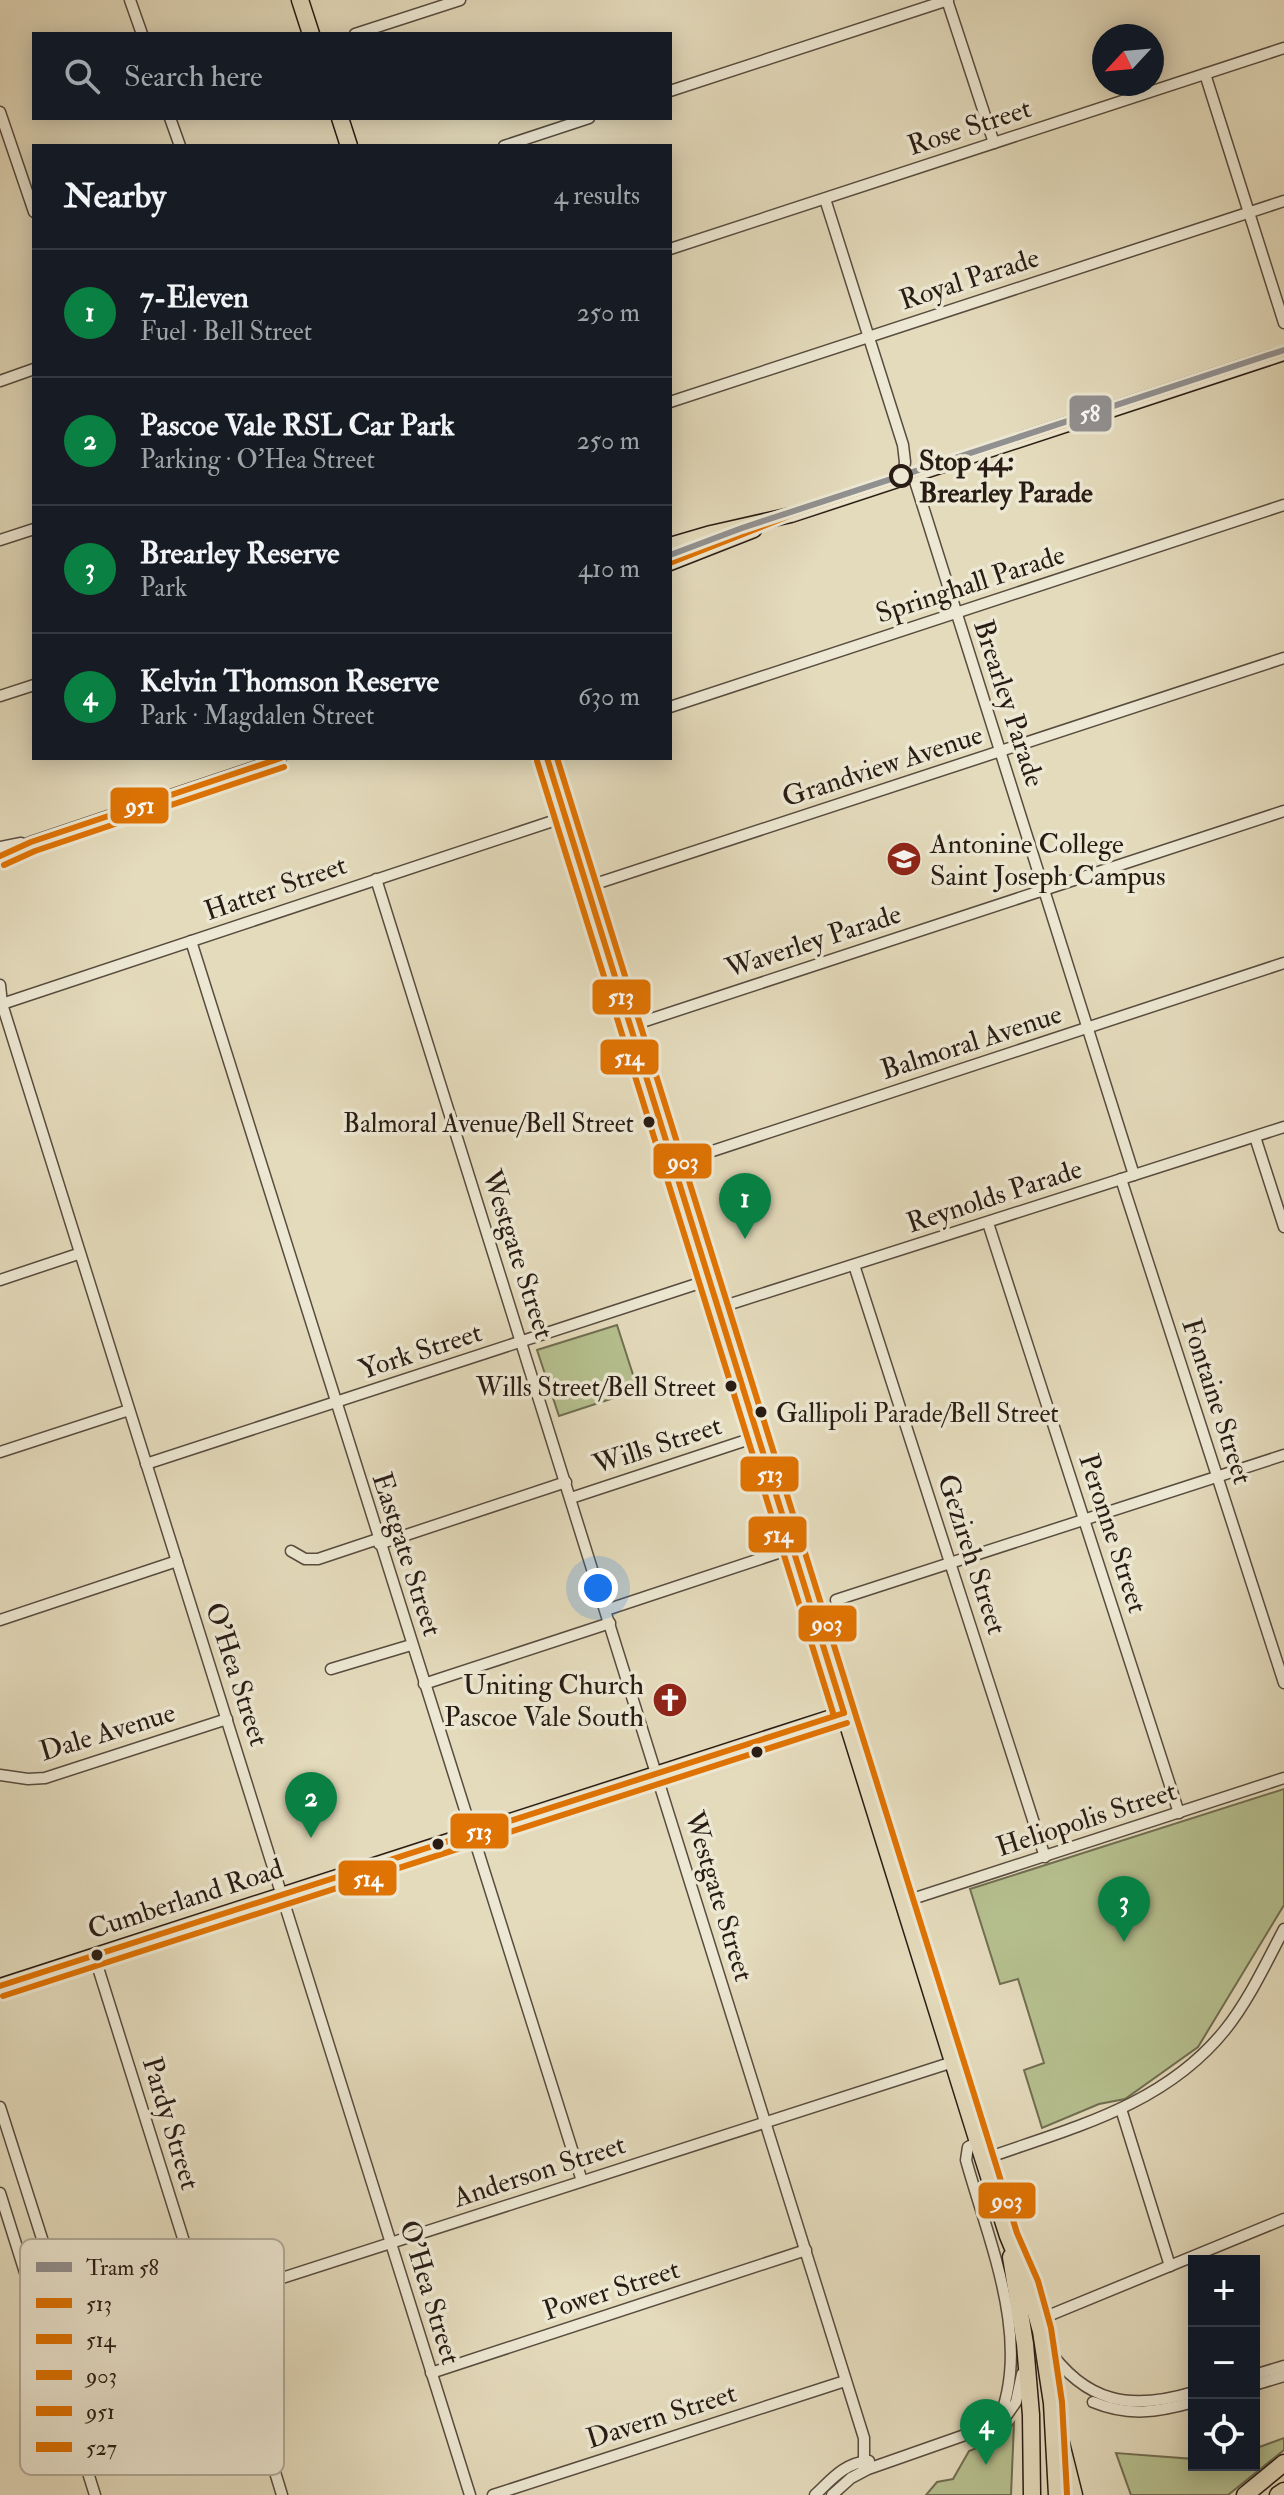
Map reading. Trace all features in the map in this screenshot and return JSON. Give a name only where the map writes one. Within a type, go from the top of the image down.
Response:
[{"type":"highway","points":[[300,0],[310,32]]},
{"type":"highway","points":[[341,120],[348,144]]},
{"type":"highway","points":[[548,760],[978,2142],[1008,2236],[1028,2284],[1043,2341],[1052,2403],[1057,2495]]},
{"type":"highway","points":[[1008,2236],[1025,2344],[1031,2415],[1032,2495]]},
{"type":"highway","points":[[1245,2495],[1284,2463]]},
{"type":"highway","points":[[1278,2495],[1284,2491]]},
{"type":"main road","points":[[672,562],[791,515],[1284,353]]},
{"type":"main road","points":[[672,544],[791,515]]},
{"type":"main road","name":"Cumberland Road","points":[[0,1986],[844,1713]]},
{"type":"main road","points":[[1052,2403],[1075,2495]]},
{"type":"street","points":[[130,0],[141,32]]},
{"type":"street","points":[[361,32],[460,0]]},
{"type":"street","points":[[672,90],[947,0],[994,143]]},
{"type":"street","name":"Rose Street","points":[[672,248],[1284,48]]},
{"type":"street","points":[[1205,74],[1284,323]]},
{"type":"street","points":[[0,112],[32,206]]},
{"type":"street","points":[[171,120],[179,144]]},
{"type":"street","points":[[510,144],[583,120]]},
{"type":"street","name":"Brearley Parade","points":[[825,199],[1134,1175]]},
{"type":"street","name":"Royal Parade","points":[[672,401],[1284,201]]},
{"type":"street","points":[[0,381],[32,370]]},
{"type":"street","name":"Brearley Parade","points":[[903,445],[911,460],[913,475]]},
{"type":"street","name":"Springhall Parade","points":[[672,706],[1284,505]]},
{"type":"street","points":[[0,540],[32,530]]},
{"type":"street","name":"Grandview Avenue","points":[[586,887],[1284,658]]},
{"type":"street","points":[[0,696],[32,686]]},
{"type":"street","points":[[0,856],[31,842],[275,760]]},
{"type":"street","name":"Waverley Parade","points":[[630,1026],[1284,811]]},
{"type":"street","name":"Hatter Street","points":[[1,1003],[565,817]]},
{"type":"street","points":[[0,847],[31,842]]},
{"type":"street","name":"Westgate Street","points":[[376,879],[864,2438],[864,2466]]},
{"type":"street","name":"Eastgate Street","points":[[191,941],[582,2181]]},
{"type":"street","name":"Balmoral Avenue","points":[[673,1164],[1284,963]]},
{"type":"street","name":"O'Hea Street","points":[[0,985],[1,1003],[78,1254],[470,2495]]},
{"type":"street","name":"Reynolds Parade","points":[[718,1308],[1284,1127]]},
{"type":"street","points":[[1255,1137],[1284,1227]]},
{"type":"street","name":"Fontaine Street","points":[[1121,1179],[1284,1683]]},
{"type":"street","name":"Peronne Street","points":[[988,1223],[1179,1813]]},
{"type":"street","points":[[0,1280],[78,1254]]},
{"type":"street","name":"Gezireh Street","points":[[854,1265],[1045,1857]]},
{"type":"street","name":"York Street","points":[[146,1464],[709,1280]]},
{"type":"street","points":[[0,1452],[129,1410]]},
{"type":"street","name":"Wills Street","points":[[571,1498],[759,1436]]},
{"type":"street","points":[[836,1600],[1284,1455]]},
{"type":"street","points":[[291,1551],[305,1559],[318,1559],[566,1482]]},
{"type":"street","points":[[606,1610],[793,1548]]},
{"type":"street","points":[[0,1620],[177,1561]]},
{"type":"street","points":[[424,1684],[610,1623]]},
{"type":"street","points":[[331,1669],[411,1645]]},
{"type":"street","name":"Dale Avenue","points":[[0,1775],[45,1778],[227,1719]]},
{"type":"street","name":"Heliopolis Street","points":[[903,1902],[1284,1778]]},
{"type":"street","points":[[984,2159],[1121,2109],[1162,2087],[1207,2050],[1237,2013],[1284,1929]]},
{"type":"street","name":"Pardy Street","points":[[94,1955],[183,2239]]},
{"type":"street","name":"Anderson Street","points":[[284,2278],[953,2062]]},
{"type":"street","points":[[0,2107],[42,2239]]},
{"type":"street","points":[[1121,2109],[1170,2266]]},
{"type":"street","points":[[978,2142],[968,2147],[966,2160],[1000,2279],[1010,2341],[1006,2398],[992,2427]]},
{"type":"street","points":[[0,2193],[20,2258]]},
{"type":"street","points":[[1038,2320],[1284,2219]]},
{"type":"street","name":"Power Street","points":[[431,2373],[806,2250]]},
{"type":"street","points":[[1043,2341],[1053,2356],[1074,2376],[1093,2391],[1112,2398],[1148,2403],[1188,2393]]},
{"type":"street","points":[[815,2495],[843,2469],[891,2460],[992,2427],[1006,2419],[1016,2402],[1025,2344]]},
{"type":"street","points":[[1260,2373],[1284,2366]]},
{"type":"street","points":[[1260,2383],[1284,2376]]},
{"type":"street","name":"Davern Street","points":[[493,2495],[845,2381]]},
{"type":"street","points":[[1093,2402],[1139,2413],[1188,2404]]},
{"type":"street","points":[[832,2495],[864,2466]]},
{"type":"street","points":[[89,2475],[95,2495]]},
{"type":"street","points":[[276,2475],[282,2495]]},
{"type":"green space","points":[[617,1325],[638,1390],[559,1416],[537,1350]]},
{"type":"green space","points":[[1284,1789],[1284,1905],[1198,2047],[1125,2099],[1099,2104],[1042,2128],[1024,2070],[1044,2063],[1018,1979],[1000,1984],[970,1889]]},
{"type":"green space","points":[[1014,2423],[1011,2495],[926,2495],[937,2482],[953,2479],[969,2451],[1002,2438]]},
{"type":"green space","points":[[1284,2438],[1284,2450],[1260,2469],[1260,2447]]},
{"type":"green space","points":[[1116,2453],[1188,2459],[1188,2471],[1258,2471],[1228,2495],[1131,2495]]},
{"type":"tram line","name":"58","points":[[672,554],[742,528],[1284,350]]},
{"type":"transit line","name":"951","points":[[672,562],[791,515],[1284,353]]},
{"type":"transit line","name":"951","points":[[0,856],[31,842],[275,760]]},
{"type":"transit line","name":"513","points":[[548,760],[844,1713]]},
{"type":"transit line","name":"903","points":[[558,760],[1017,2233],[1038,2281],[1051,2328],[1062,2402],[1067,2494]]},
{"type":"transit line","name":"514","points":[[537,761],[834,1716]]},
{"type":"transit line","name":"527","points":[[4,865],[35,851],[284,767]]},
{"type":"transit line","name":"513","points":[[0,1986],[844,1713]]},
{"type":"transit line","name":"514","points":[[3,1996],[847,1723]]},
{"type":"place","name":"Stop 44: Brearley Parade","points":[[901,476]]},
{"type":"place","name":"Antonine College Saint Joseph Campus","points":[[904,859]]},
{"type":"place","name":"Balmoral Avenue/Bell Street","points":[[649,1122]]},
{"type":"place","name":"7-Eleven","points":[[745,1239]]},
{"type":"place","name":"Wills Street/Bell Street","points":[[731,1386]]},
{"type":"place","name":"Gallipoli Parade/Bell Street","points":[[761,1412]]},
{"type":"place","name":"Uniting Church Pascoe Vale South","points":[[670,1700]]},
{"type":"place","name":"Pascoe Vale RSL Car Park","points":[[311,1838]]},
{"type":"place","name":"Brearley Reserve","points":[[1124,1942]]},
{"type":"place","name":"Kelvin Thomson Reserve","points":[[986,2465]]}]
